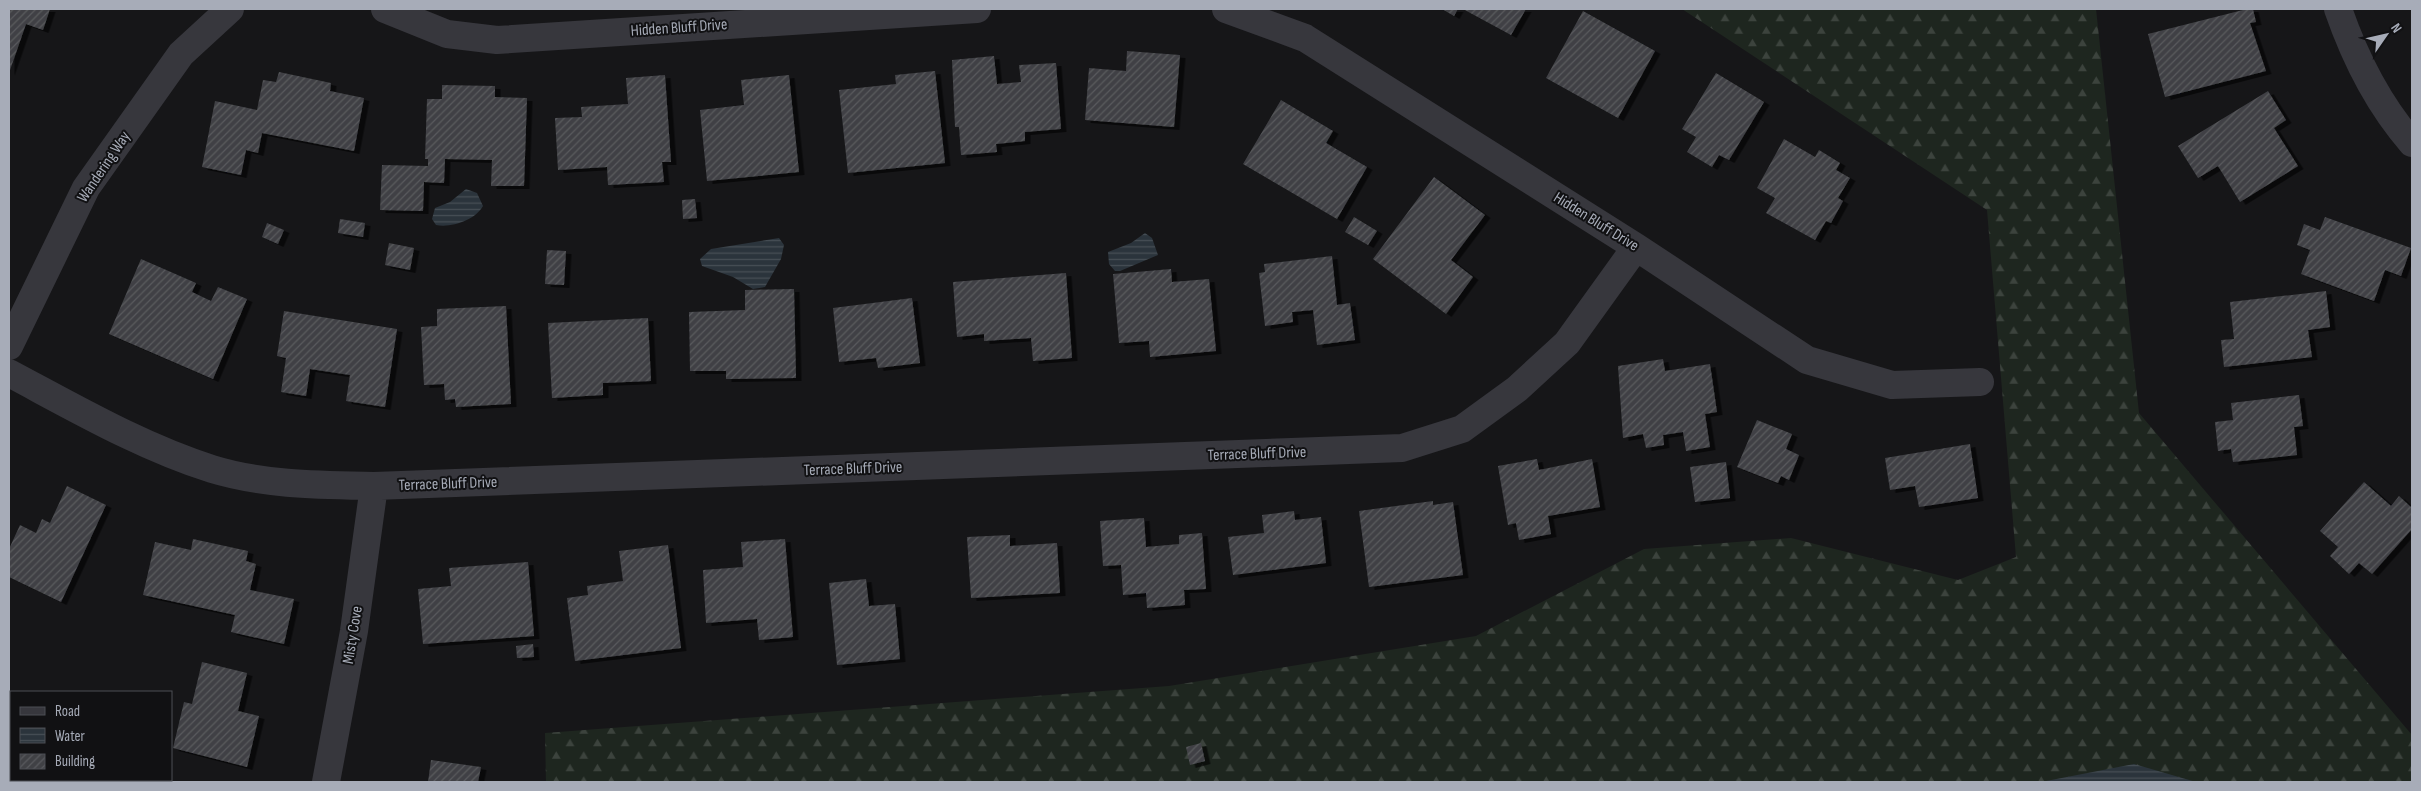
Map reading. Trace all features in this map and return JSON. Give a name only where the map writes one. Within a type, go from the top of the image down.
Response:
[{"type":"street","name":"Wandering Way","points":[[9,346],[86,188],[181,54],[230,9]]},
{"type":"street","name":"Hidden Bluff Drive","points":[[385,9],[447,34],[497,40],[977,9]]},
{"type":"street","name":"Hidden Bluff Drive","points":[[1226,9],[1305,38],[1636,247],[1806,360],[1892,385],[1980,382]]},
{"type":"street","points":[[2338,9],[2359,64],[2390,118],[2412,143]]},
{"type":"street","name":"Terrace Bluff Drive","points":[[9,373],[121,432],[213,469],[294,484],[374,486],[1402,448],[1462,429],[1517,389],[1567,343],[1636,247]]},
{"type":"street","name":"Misty Cove","points":[[326,782],[354,632],[374,486]]},
{"type":"green space","points":[[1682,9],[2096,9],[2139,413],[2412,735],[2412,782],[546,782],[545,733],[1169,686],[1476,636],[1644,549],[1791,538],[1958,580],[2016,557],[1987,210]]},
{"type":"water","points":[[466,189],[477,193],[483,206],[479,211],[463,222],[442,226],[436,225],[432,219],[435,208],[450,202]]},
{"type":"water","points":[[1145,233],[1152,238],[1158,255],[1120,271],[1115,271],[1109,264],[1108,252],[1131,243]]},
{"type":"water","points":[[779,238],[784,245],[781,259],[765,287],[753,289],[733,277],[702,266],[700,259],[711,249]]},
{"type":"water","points":[[2134,764],[2196,782],[2041,782]]},
{"type":"building","points":[[9,9],[50,9],[43,30],[26,24],[9,73]]},
{"type":"building","points":[[1442,9],[1458,9],[1454,16]]},
{"type":"building","points":[[1463,9],[1526,9],[1511,35]]},
{"type":"building","points":[[2253,9],[2256,22],[2250,23],[2266,71],[2165,97],[2148,34]]},
{"type":"building","points":[[1583,11],[1655,51],[1618,118],[1546,78]]},
{"type":"building","points":[[1127,51],[1180,55],[1174,127],[1085,120],[1089,68],[1126,71]]},
{"type":"building","points":[[994,56],[997,84],[1021,82],[1019,65],[1056,63],[1061,129],[1025,132],[1025,141],[996,144],[997,152],[961,155],[959,127],[955,127],[952,60]]},
{"type":"building","points":[[935,71],[945,163],[848,173],[839,90],[896,84],[895,75]]},
{"type":"building","points":[[279,72],[331,83],[330,91],[364,98],[354,151],[262,133],[258,153],[246,150],[241,175],[202,167],[215,101],[257,110],[263,80],[276,82]]},
{"type":"building","points":[[1716,73],[1764,102],[1729,160],[1719,155],[1712,167],[1687,152],[1696,137],[1682,129]]},
{"type":"building","points":[[665,75],[671,162],[662,162],[664,182],[608,185],[607,167],[558,170],[555,118],[582,117],[581,107],[628,104],[626,78]]},
{"type":"building","points":[[789,75],[799,172],[707,181],[700,110],[744,105],[741,80]]},
{"type":"building","points":[[442,85],[495,86],[495,97],[527,98],[524,186],[491,186],[492,160],[445,159],[444,183],[424,182],[423,211],[380,210],[382,165],[428,166],[428,159],[425,159],[427,99],[442,99]]},
{"type":"building","points":[[2268,91],[2286,120],[2274,128],[2298,166],[2240,202],[2218,166],[2198,178],[2178,146]]},
{"type":"building","points":[[1281,100],[1333,131],[1326,143],[1367,167],[1337,219],[1243,164]]},
{"type":"building","points":[[1784,139],[1815,157],[1819,150],[1840,163],[1836,170],[1850,178],[1838,198],[1843,201],[1831,223],[1826,221],[1815,240],[1766,213],[1775,198],[1757,188]]},
{"type":"building","points":[[1434,177],[1485,215],[1451,260],[1473,277],[1446,314],[1373,259]]},
{"type":"building","points":[[695,199],[697,218],[683,219],[682,200]]},
{"type":"building","points":[[1354,217],[1377,231],[1368,245],[1345,232]]},
{"type":"building","points":[[2325,217],[2411,248],[2401,276],[2385,270],[2374,301],[2301,274],[2310,250],[2297,245],[2304,224],[2320,230]]},
{"type":"building","points":[[340,219],[365,223],[363,237],[338,233]]},
{"type":"building","points":[[267,223],[284,230],[278,244],[262,237]]},
{"type":"building","points":[[389,243],[414,248],[410,270],[385,265]]},
{"type":"building","points":[[547,250],[566,251],[564,285],[545,284]]},
{"type":"building","points":[[1332,256],[1337,305],[1350,303],[1355,340],[1317,345],[1313,310],[1292,312],[1293,322],[1265,326],[1259,273],[1265,272],[1264,264]]},
{"type":"building","points":[[141,259],[196,283],[192,292],[211,301],[218,287],[247,299],[213,379],[109,334]]},
{"type":"building","points":[[1171,269],[1172,282],[1209,279],[1216,351],[1150,357],[1149,341],[1119,343],[1113,274]]},
{"type":"building","points":[[1066,273],[1072,358],[1033,361],[1031,338],[984,341],[984,334],[957,337],[953,282]]},
{"type":"building","points":[[794,289],[796,378],[726,379],[726,371],[690,371],[689,312],[745,310],[745,290]]},
{"type":"building","points":[[2326,291],[2330,327],[2308,330],[2312,357],[2224,367],[2221,340],[2234,339],[2230,302]]},
{"type":"building","points":[[912,298],[920,363],[878,368],[876,358],[839,362],[833,308]]},
{"type":"building","points":[[506,306],[511,404],[456,407],[455,399],[445,400],[444,384],[424,385],[421,327],[437,326],[437,309]]},
{"type":"building","points":[[284,311],[397,329],[385,407],[346,401],[350,375],[310,369],[306,396],[281,392],[286,358],[277,356]]},
{"type":"building","points":[[648,318],[651,381],[603,383],[603,395],[552,398],[548,323]]},
{"type":"building","points":[[1663,359],[1665,371],[1710,364],[1717,412],[1705,414],[1710,447],[1686,451],[1683,432],[1663,435],[1664,445],[1646,448],[1643,434],[1623,438],[1618,366]]},
{"type":"building","points":[[2299,395],[2303,426],[2294,427],[2297,455],[2233,462],[2231,449],[2218,451],[2215,422],[2233,420],[2231,403]]},
{"type":"building","points":[[1757,420],[1792,434],[1786,449],[1799,455],[1789,480],[1781,476],[1778,483],[1737,467]]},
{"type":"building","points":[[1970,444],[1978,498],[1919,507],[1915,486],[1890,490],[1885,458]]},
{"type":"building","points":[[1537,459],[1539,470],[1592,459],[1600,507],[1548,516],[1551,534],[1519,540],[1516,523],[1508,525],[1498,466]]},
{"type":"building","points":[[1726,462],[1730,498],[1695,502],[1690,467]]},
{"type":"building","points":[[2364,482],[2391,506],[2399,496],[2412,508],[2412,529],[2372,574],[2359,563],[2349,574],[2330,556],[2338,547],[2320,531]]},
{"type":"building","points":[[67,486],[106,505],[61,602],[9,577],[9,549],[20,525],[36,533],[42,519],[50,523]]},
{"type":"building","points":[[1433,501],[1433,505],[1453,502],[1463,575],[1369,587],[1359,511]]},
{"type":"building","points":[[1294,511],[1295,520],[1321,517],[1326,563],[1233,575],[1228,537],[1264,533],[1262,515]]},
{"type":"building","points":[[1144,518],[1146,547],[1179,544],[1179,535],[1202,533],[1206,589],[1184,590],[1185,605],[1147,608],[1146,593],[1123,595],[1121,565],[1103,566],[1100,521]]},
{"type":"building","points":[[1010,535],[1010,546],[1057,543],[1060,593],[971,598],[967,537]]},
{"type":"building","points":[[193,539],[248,551],[246,561],[256,564],[250,590],[294,599],[284,644],[231,632],[235,615],[143,595],[155,542],[191,550]]},
{"type":"building","points":[[785,539],[793,637],[759,640],[757,619],[706,623],[703,570],[743,567],[741,542]]},
{"type":"building","points":[[668,545],[681,648],[575,661],[567,598],[588,595],[587,586],[623,581],[619,551]]},
{"type":"building","points":[[528,562],[534,636],[423,644],[418,589],[451,586],[449,568]]},
{"type":"building","points":[[866,579],[869,606],[895,604],[900,659],[837,665],[829,583]]},
{"type":"building","points":[[533,644],[534,657],[517,658],[516,646]]},
{"type":"building","points":[[202,662],[247,673],[238,711],[259,716],[247,767],[173,748],[184,702],[192,704]]},
{"type":"building","points":[[1201,743],[1205,761],[1190,765],[1186,747]]},
{"type":"building","points":[[431,760],[481,767],[478,782],[428,782]]}]
